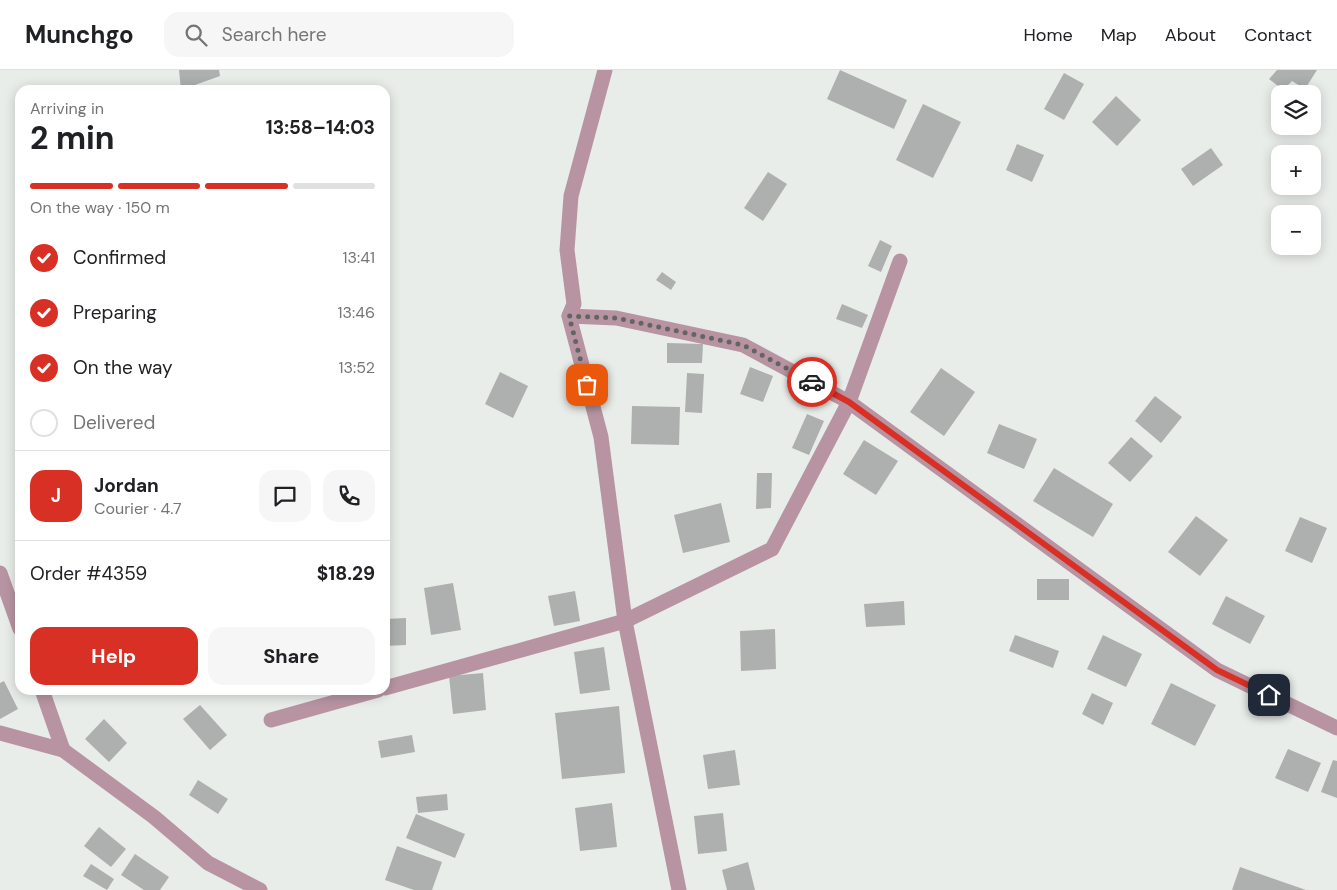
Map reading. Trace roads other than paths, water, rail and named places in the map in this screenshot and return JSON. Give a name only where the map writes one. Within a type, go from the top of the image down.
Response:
[{"type":"street","points":[[605,70],[572,196],[567,250],[574,304],[569,316],[601,437],[625,621],[679,890]]},
{"type":"street","points":[[390,687],[625,621],[772,549],[849,402],[900,261]]},
{"type":"street","points":[[569,316],[616,318],[743,345],[849,402],[1217,670],[1337,728]]},
{"type":"street","points":[[0,573],[15,615]]},
{"type":"street","points":[[44,695],[63,750]]},
{"type":"street","points":[[271,720],[360,695]]},
{"type":"street","points":[[0,733],[63,750],[154,817],[208,862],[260,890]]}]
